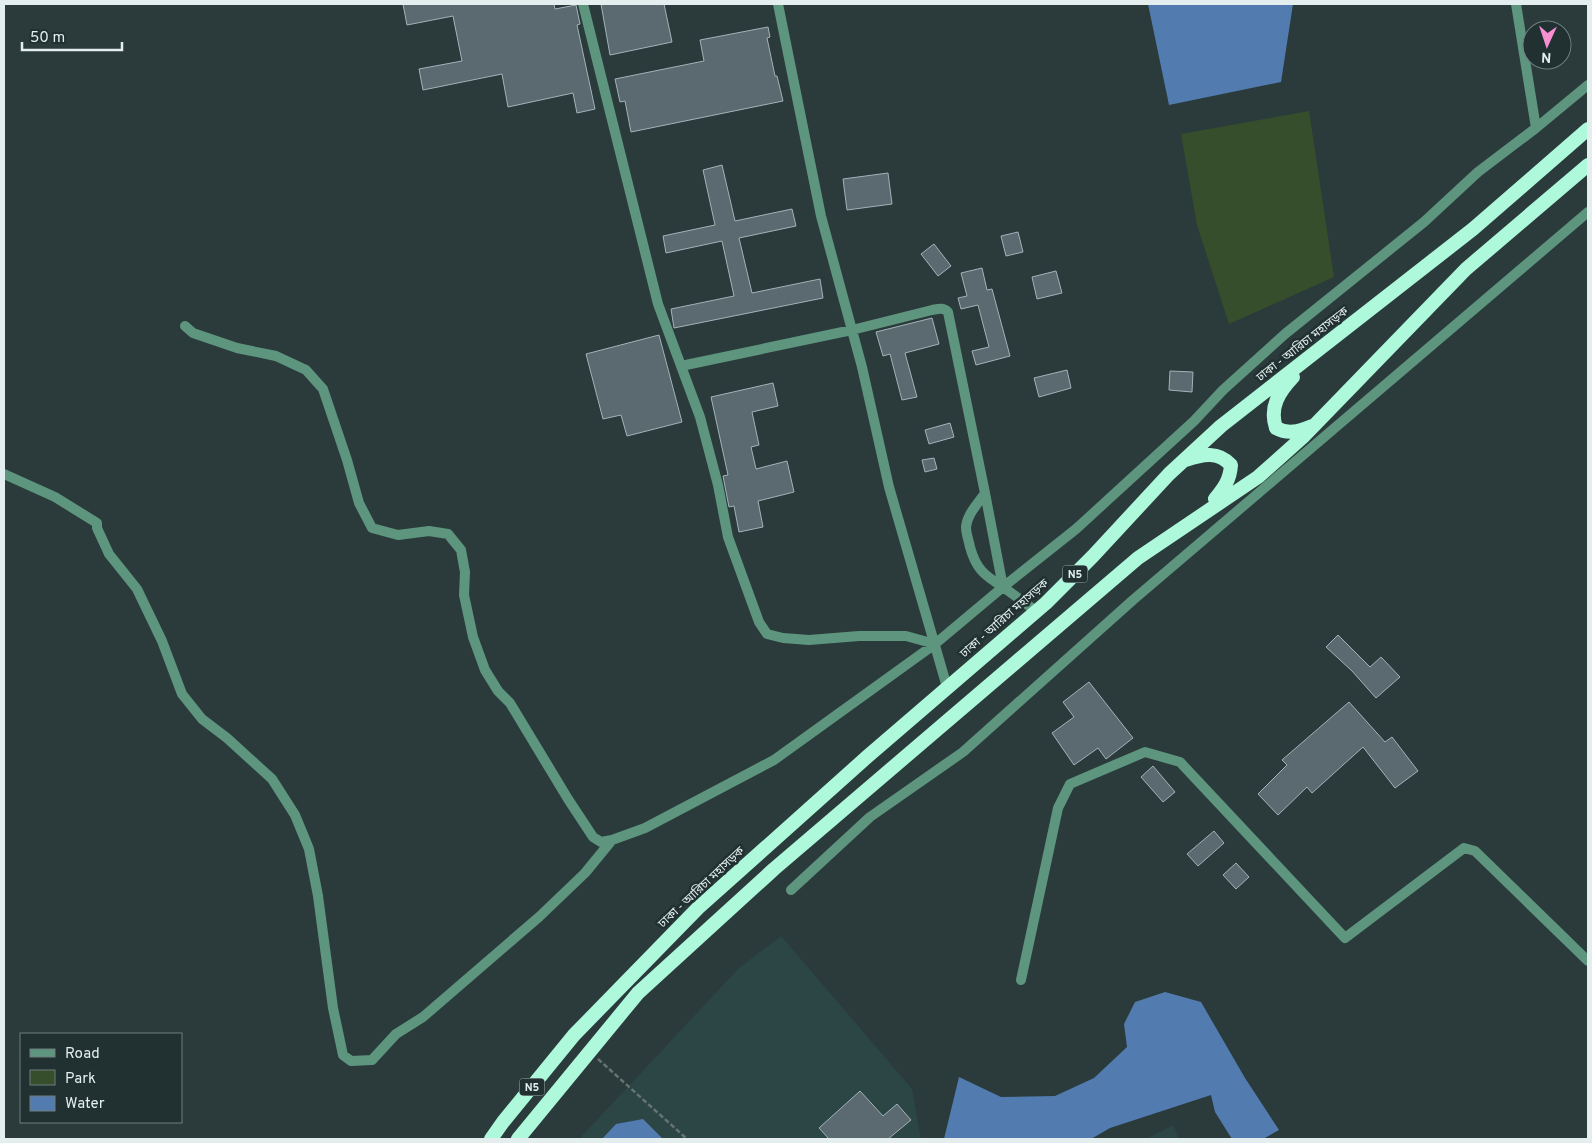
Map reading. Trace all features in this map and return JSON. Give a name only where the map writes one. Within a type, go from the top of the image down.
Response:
[{"type":"highway","name":"ঢাকা - আরিচা মহাসড়ক","points":[[491,1139],[574,1035],[698,908],[846,775],[1036,611],[1093,556],[1169,474],[1221,426],[1473,228],[1588,129]]},
{"type":"highway","name":"N5","points":[[518,1139],[638,993],[774,869],[1138,558],[1258,476],[1315,425],[1466,269],[1588,165]]},
{"type":"highway","points":[[1310,357],[1283,389],[1274,405],[1273,419],[1276,428],[1285,432],[1298,431],[1315,425]]},
{"type":"highway","points":[[1183,461],[1200,455],[1215,454],[1225,459],[1231,465],[1226,485],[1214,500],[1196,517]]},
{"type":"street","points":[[583,4],[658,304],[700,417],[718,485],[728,537],[759,622],[768,634],[783,638],[809,640],[859,636],[906,636],[935,644]]},
{"type":"street","points":[[778,4],[821,216],[852,330],[889,487],[948,687]]},
{"type":"street","points":[[1516,4],[1536,128]]},
{"type":"street","points":[[185,326],[193,333],[237,348],[276,356],[306,370],[323,389],[347,460],[359,503],[372,528],[398,535],[429,531],[448,534],[461,550],[465,572],[464,595],[473,637],[485,670],[498,691],[510,703],[593,837],[600,842],[612,840],[645,828],[774,760],[935,644],[1076,529],[1194,421],[1223,390],[1284,334],[1424,222],[1478,172],[1536,128],[1588,84]]},
{"type":"street","points":[[791,890],[870,818],[963,752],[1140,593],[1588,212]]},
{"type":"street","points":[[681,366],[852,330],[941,308],[948,312],[1004,587]]},
{"type":"street","points":[[4,474],[55,497],[97,523],[97,528],[109,554],[137,589],[162,641],[182,694],[202,719],[227,738],[272,779],[295,815],[309,849],[318,896],[333,1008],[343,1055],[351,1061],[372,1060],[396,1034],[423,1017],[539,917],[586,873],[612,840]]},
{"type":"street","points":[[985,494],[974,506],[966,527],[976,565],[986,575],[1036,611]]},
{"type":"street","points":[[1021,980],[1058,808],[1070,784],[1145,752],[1180,762],[1345,938],[1464,848],[1475,851],[1588,961]]},
{"type":"path","points":[[590,1052],[687,1139]]},
{"type":"shaded area","points":[[781,936],[912,1089],[921,1139],[579,1139],[739,968]]},
{"type":"shaded area","points":[[1173,1125],[1179,1139],[1146,1139]]},
{"type":"green space","points":[[1309,111],[1334,277],[1229,324],[1197,225],[1181,134]]},
{"type":"water","points":[[1148,4],[1293,4],[1281,82],[1169,105]]},
{"type":"water","points":[[1165,992],[1201,1002],[1245,1078],[1279,1130],[1263,1139],[1232,1139],[1215,1112],[1211,1095],[1110,1128],[1091,1139],[944,1139],[959,1077],[1001,1097],[1055,1096],[1094,1078],[1127,1047],[1124,1024],[1135,1002]]},
{"type":"water","points":[[643,1119],[663,1139],[602,1139],[616,1124]]},
{"type":"building","points":[[403,4],[554,4],[555,9],[576,5],[580,24],[577,25],[595,109],[577,113],[573,93],[508,107],[502,74],[423,90],[419,69],[462,61],[453,16],[407,25]]},
{"type":"building","points":[[601,4],[664,4],[672,42],[610,55]]},
{"type":"building","points":[[768,27],[770,37],[767,38],[775,76],[777,76],[783,101],[631,132],[625,101],[620,102],[615,79],[704,61],[700,40]]},
{"type":"building","points":[[722,165],[735,221],[792,209],[796,226],[739,238],[752,293],[820,279],[823,298],[674,328],[671,309],[734,296],[722,241],[666,253],[663,236],[715,225],[703,170]]},
{"type":"building","points":[[888,173],[892,204],[847,210],[843,179]]},
{"type":"building","points":[[1018,232],[1023,252],[1006,256],[1001,236]]},
{"type":"building","points":[[934,244],[951,266],[938,276],[921,254]]},
{"type":"building","points":[[982,268],[987,290],[992,289],[1010,356],[976,365],[972,351],[989,347],[978,305],[961,309],[958,298],[967,296],[961,273]]},
{"type":"building","points":[[1056,271],[1062,293],[1037,299],[1032,277]]},
{"type":"building","points":[[932,318],[939,344],[905,353],[917,397],[902,400],[890,354],[883,356],[876,332]]},
{"type":"building","points":[[659,335],[682,422],[627,436],[621,415],[603,419],[586,354]]},
{"type":"building","points":[[1067,370],[1071,388],[1039,397],[1034,378]]},
{"type":"building","points":[[1170,371],[1193,372],[1192,392],[1169,390]]},
{"type":"building","points":[[773,383],[778,406],[752,412],[759,445],[751,447],[756,469],[787,461],[794,492],[758,501],[763,527],[739,532],[734,506],[729,507],[723,476],[728,475],[711,397]]},
{"type":"building","points":[[950,423],[954,437],[929,444],[925,430]]},
{"type":"building","points":[[934,458],[937,469],[925,472],[922,460]]},
{"type":"building","points":[[1338,635],[1370,667],[1381,657],[1400,677],[1376,698],[1352,671],[1326,647]]},
{"type":"building","points":[[1089,682],[1133,738],[1106,759],[1098,748],[1074,765],[1052,733],[1074,717],[1063,702]]},
{"type":"building","points":[[1349,702],[1385,742],[1392,737],[1418,771],[1395,788],[1363,747],[1312,793],[1307,787],[1278,815],[1258,794],[1287,765],[1282,760]]},
{"type":"building","points":[[1153,766],[1175,792],[1163,802],[1141,777]]},
{"type":"building","points":[[1214,831],[1224,843],[1198,866],[1187,854]]},
{"type":"building","points":[[1236,863],[1249,877],[1236,889],[1223,875]]},
{"type":"building","points":[[860,1091],[883,1116],[897,1104],[911,1120],[888,1139],[829,1139],[819,1128]]}]
